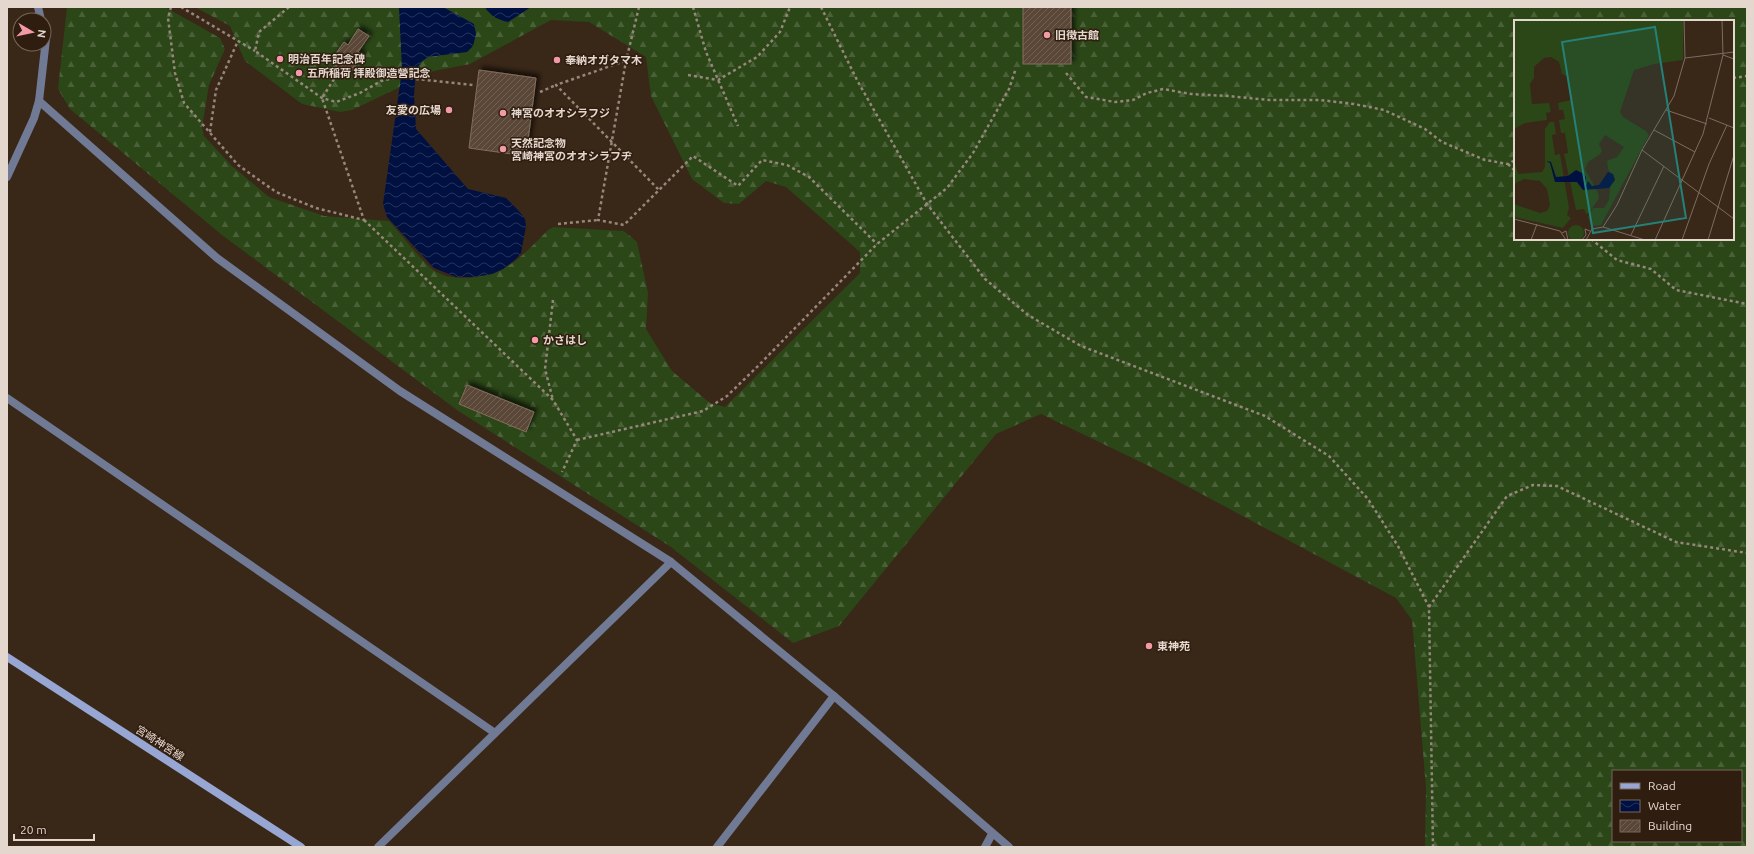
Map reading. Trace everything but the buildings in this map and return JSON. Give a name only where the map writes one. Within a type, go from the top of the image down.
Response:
[{"type":"main road","name":"宮崎神宮線","points":[[7,657],[301,847]]},
{"type":"street","points":[[7,176],[34,118],[39,101],[45,52]]},
{"type":"street","points":[[39,101],[217,258],[400,391],[670,562],[834,696],[992,834],[1009,847]]},
{"type":"street","points":[[7,398],[495,733]]},
{"type":"street","points":[[378,847],[670,562]]},
{"type":"street","points":[[717,847],[834,696]]},
{"type":"street","points":[[985,847],[992,834]]},
{"type":"path","points":[[171,7],[168,18],[175,73],[184,103],[238,165],[276,192],[316,208],[364,220]]},
{"type":"path","points":[[181,7],[255,51],[322,98],[336,102],[360,93],[381,81],[398,77],[473,85]]},
{"type":"path","points":[[255,51],[259,32],[289,7]]},
{"type":"path","points":[[598,220],[626,61],[639,7]]},
{"type":"path","points":[[693,7],[706,52],[738,126]]},
{"type":"path","points":[[688,75],[718,80],[757,57],[780,32],[790,7]]},
{"type":"path","points":[[821,7],[857,80],[927,204],[985,279],[1028,315],[1081,346],[1265,416],[1329,456],[1368,499],[1398,546],[1429,607],[1433,847]]},
{"type":"path","points":[[210,132],[216,90],[238,41]]},
{"type":"path","points":[[540,92],[626,61]]},
{"type":"path","points":[[577,440],[702,411],[727,396],[877,244],[947,188],[973,153],[1009,90],[1016,68]]},
{"type":"path","points":[[1066,73],[1086,97],[1115,102],[1133,100],[1147,93],[1163,89],[1191,94],[1269,100],[1320,100],[1354,104],[1384,110],[1425,129],[1442,142],[1485,160],[1508,164],[1514,170]]},
{"type":"path","points":[[322,98],[336,76]]},
{"type":"path","points":[[1734,78],[1747,76]]},
{"type":"path","points":[[556,86],[659,190]]},
{"type":"path","points":[[322,98],[364,220],[553,400],[577,440]]},
{"type":"path","points":[[558,224],[598,220],[624,225],[693,156],[738,186],[762,160],[787,165],[809,177],[877,244]]},
{"type":"path","points":[[1508,164],[1514,161]]},
{"type":"path","points":[[1592,240],[1617,260],[1651,269],[1676,290],[1747,304]]},
{"type":"path","points":[[552,300],[545,369],[553,400]]},
{"type":"path","points":[[554,488],[577,440]]},
{"type":"path","points":[[1429,607],[1507,496],[1533,485],[1557,486],[1676,542],[1747,553]]},
{"type":"green space","points":[[67,7],[165,7],[220,38],[225,49],[209,85],[202,127],[204,136],[232,166],[269,197],[324,216],[389,221],[432,269],[443,275],[456,278],[478,277],[501,270],[520,257],[553,227],[624,231],[637,242],[648,293],[646,329],[672,371],[710,403],[725,407],[860,273],[860,252],[786,187],[766,181],[739,204],[724,203],[692,179],[651,96],[646,57],[589,22],[551,20],[470,64],[434,71],[352,110],[340,112],[302,104],[245,61],[230,26],[195,7],[1747,7],[1747,847],[1425,847],[1426,788],[1412,620],[1396,598],[1153,468],[1041,414],[996,434],[839,626],[793,643],[671,547],[457,410],[222,235],[70,109],[58,89]]},
{"type":"water","points":[[399,7],[443,7],[474,24],[476,34],[473,46],[467,52],[428,57],[421,62],[416,70],[414,95],[416,129],[468,189],[506,198],[525,219],[526,226],[521,253],[503,269],[492,274],[474,277],[456,277],[434,268],[387,217],[383,204],[402,70]]},
{"type":"water","points":[[485,7],[531,7],[508,22],[495,17],[489,13]]},
{"type":"place","name":"旧徴古館","points":[[1047,35]]},
{"type":"place","name":"明治百年記念碑","points":[[280,59]]},
{"type":"place","name":"奉納オガタマ木","points":[[557,60]]},
{"type":"place","name":"五所稲荷 拝殿御造營記念","points":[[299,73]]},
{"type":"place","name":"友愛の広場","points":[[449,110]]},
{"type":"place","name":"神宮のオオシラフジ","points":[[503,113]]},
{"type":"place","name":"天然記念物 宮崎神宮のオオシラフヂ","points":[[503,149]]},
{"type":"place","name":"かさはし","points":[[535,340]]},
{"type":"place","name":"東神苑","points":[[1149,646]]}]
